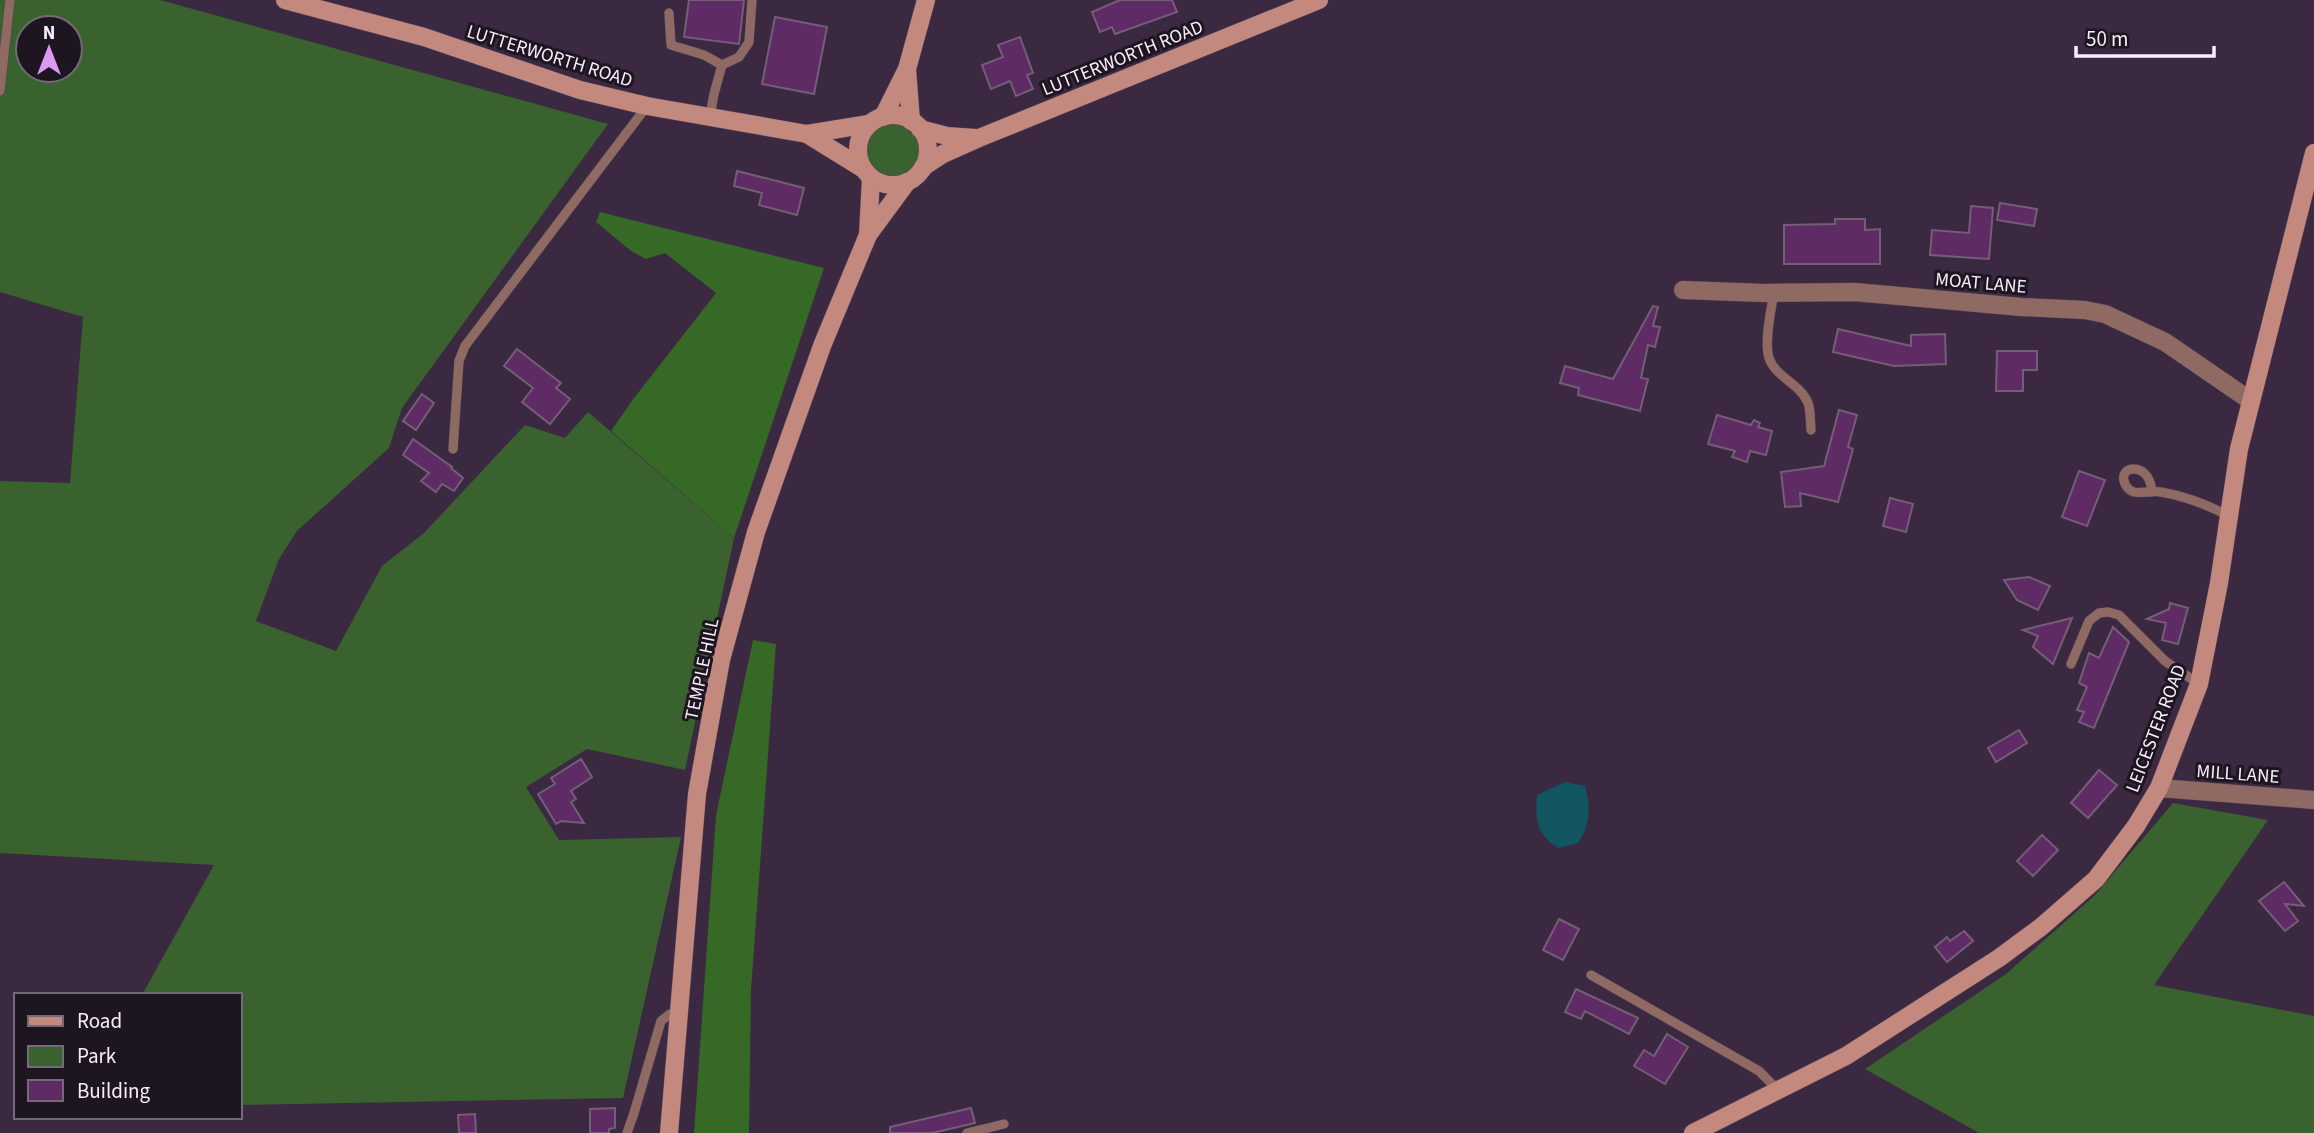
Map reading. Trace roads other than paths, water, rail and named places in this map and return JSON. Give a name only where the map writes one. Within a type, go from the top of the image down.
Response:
[{"type":"main road","name":"LUTTERWORTH ROAD","points":[[285,0],[424,37],[580,90],[647,106],[807,134],[876,121]]},
{"type":"main road","points":[[907,69],[916,125],[928,147],[923,167],[916,176],[907,182],[888,185],[867,173],[858,149],[863,132],[876,121],[907,69],[926,0]]},
{"type":"main road","name":"LUTTERWORTH ROAD","points":[[923,167],[943,154],[979,138],[1319,0]]},
{"type":"main road","points":[[876,121],[903,117],[916,125]]},
{"type":"main road","name":"LUTTERWORTH ROAD","points":[[916,125],[947,136],[979,138]]},
{"type":"main road","name":"LUTTERWORTH ROAD","points":[[807,134],[867,173]]},
{"type":"main road","name":"LEICESTER ROAD","points":[[1693,1133],[1846,1056],[1999,958],[2041,927],[2095,878],[2136,826],[2159,788],[2199,684],[2219,583],[2239,449],[2314,153]]},
{"type":"main road","name":"TEMPLE HILL","points":[[867,173],[868,235]]},
{"type":"main road","name":"TEMPLE HILL","points":[[669,1133],[697,794],[722,660],[756,532],[822,346],[868,235],[907,182]]},
{"type":"street","name":"MOAT LANE","points":[[1683,290],[1855,292],[2095,312],[2165,342],[2251,401]]},
{"type":"street","name":"MILL LANE","points":[[2159,788],[2314,800]]},
{"type":"lane","points":[[0,91],[10,0]]},
{"type":"lane","points":[[710,116],[722,65],[739,57],[749,42],[752,0]]},
{"type":"lane","points":[[670,13],[671,46],[704,55],[722,65]]},
{"type":"lane","points":[[453,449],[459,361],[465,346],[647,106]]},
{"type":"lane","points":[[1774,293],[1769,318],[1769,357],[1805,397],[1810,412],[1811,430]]},
{"type":"lane","points":[[2152,492],[2159,491],[2211,507],[2229,516]]},
{"type":"lane","points":[[2071,664],[2089,621],[2108,612],[2119,615],[2165,662],[2199,684]]},
{"type":"lane","points":[[1591,975],[1759,1071],[1778,1090]]},
{"type":"lane","points":[[626,1133],[661,1021],[670,1014],[679,1016]]},
{"type":"lane","points":[[967,1133],[1004,1124]]}]
